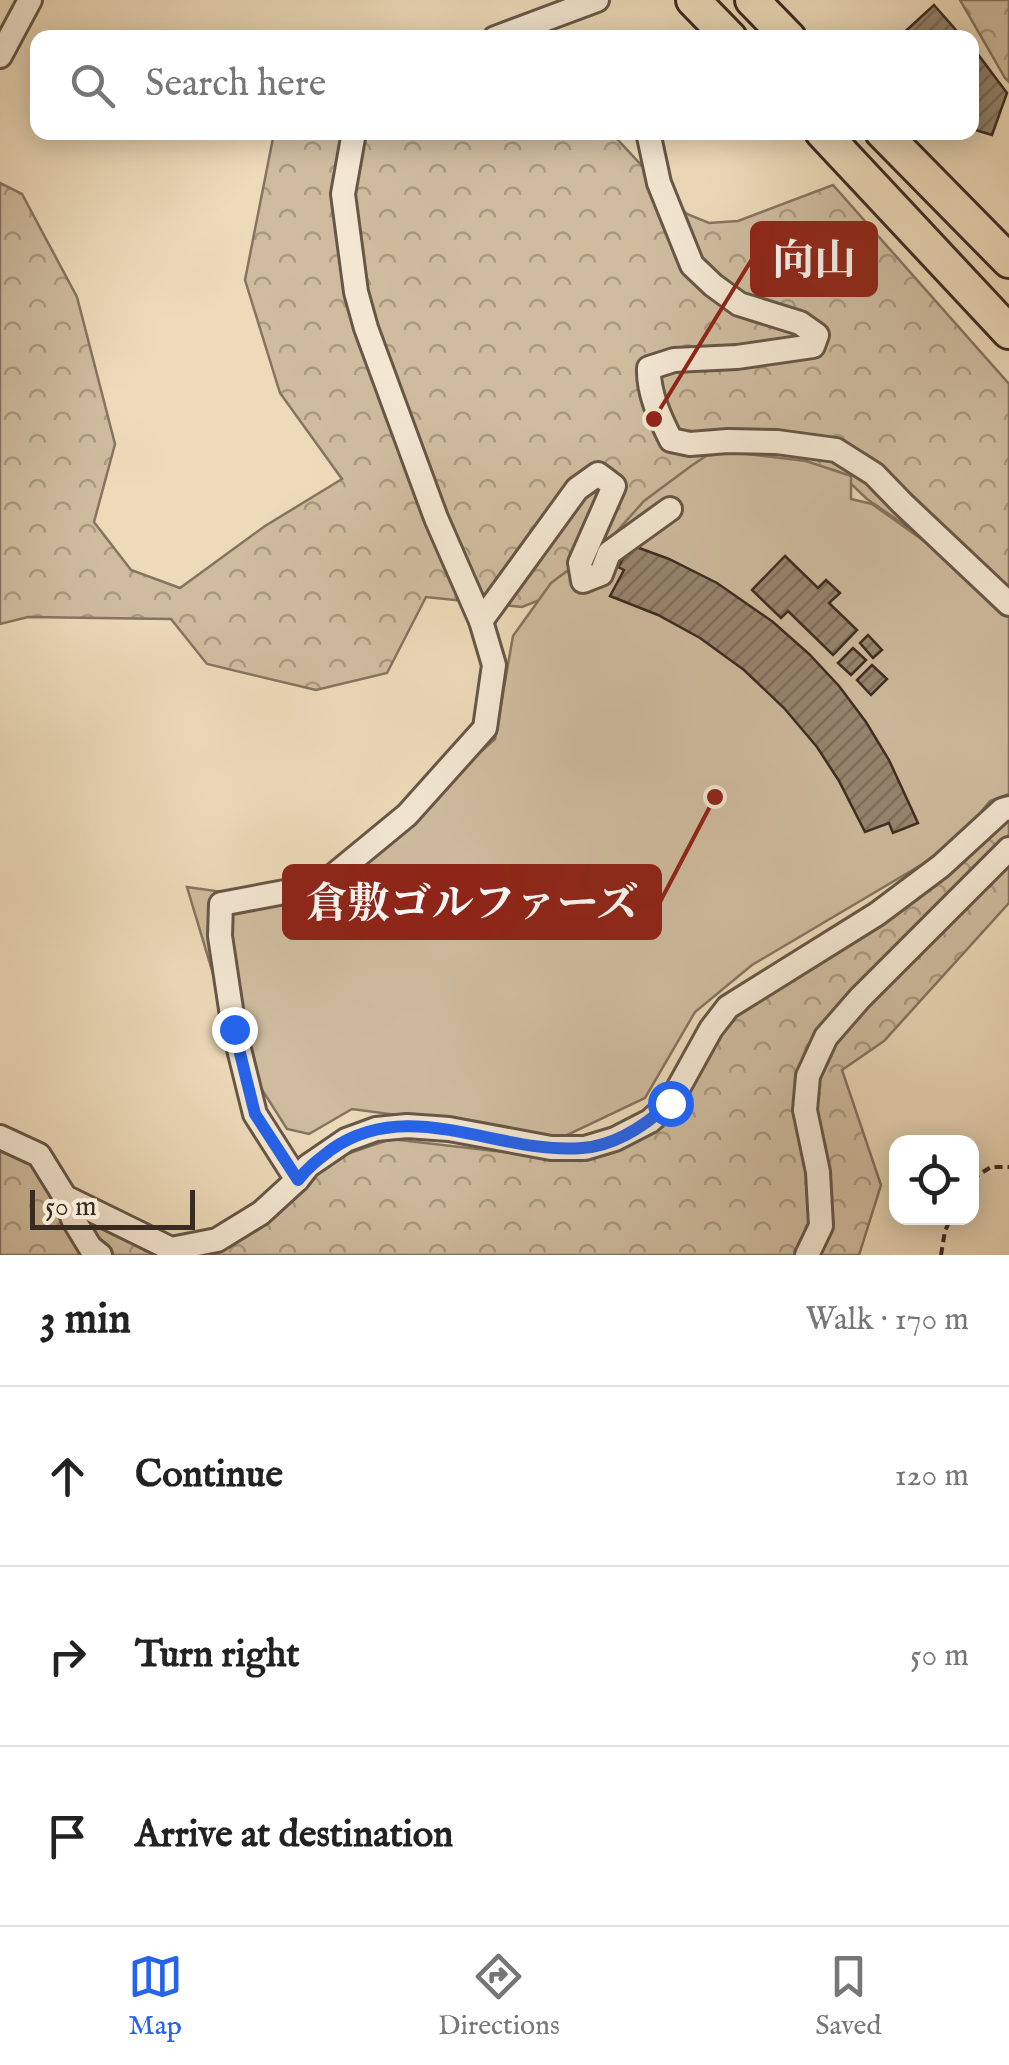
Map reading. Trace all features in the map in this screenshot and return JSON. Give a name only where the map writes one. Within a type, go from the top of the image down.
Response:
[{"type":"highway","points":[[694,0],[722,30]]},
{"type":"highway","points":[[752,0],[781,30]]},
{"type":"highway","points":[[829,140],[1009,332]]},
{"type":"highway","points":[[890,140],[1009,261]]},
{"type":"street","points":[[0,56],[30,0]]},
{"type":"street","points":[[517,30],[598,0]]},
{"type":"street","points":[[298,1180],[255,1114],[220,936],[221,904],[322,885],[407,815],[485,728],[494,666],[481,621],[436,518],[356,292],[343,194],[353,140]]},
{"type":"street","points":[[650,140],[659,183],[692,265],[739,304],[800,323],[816,335],[813,346],[736,357],[674,360],[649,368],[648,382],[672,440],[690,444],[777,442],[836,450],[874,474],[1009,604]]},
{"type":"street","points":[[481,621],[576,489],[598,474],[614,486],[580,563],[583,581],[601,574],[609,554],[670,509]]},
{"type":"street","points":[[64,1196],[171,1248],[217,1240],[261,1213],[308,1166],[346,1140],[376,1129],[450,1129],[550,1148],[586,1148],[615,1139],[650,1121],[670,1103],[711,1029],[728,1007],[877,914],[1009,808]]},
{"type":"street","points":[[807,1255],[821,1226],[818,1172],[805,1110],[808,1076],[826,1037],[1009,849]]},
{"type":"street","points":[[0,1136],[39,1154],[73,1219],[90,1247],[100,1255]]},
{"type":"path","points":[[979,1174],[991,1166],[1009,1166]]},
{"type":"path","points":[[941,1255],[948,1225]]},
{"type":"green space","points":[[960,0],[1009,0],[1009,82],[979,30]]},
{"type":"green space","points":[[273,140],[618,140],[687,214],[709,223],[738,221],[833,185],[1009,384],[1009,597],[867,499],[846,479],[522,607],[426,597],[387,673],[316,690],[207,664],[171,619],[28,617],[0,624],[0,183],[22,194],[77,297],[115,444],[94,522],[131,570],[180,588],[265,526],[342,479],[280,393],[245,280]]},
{"type":"green space","points":[[729,452],[806,461],[851,476],[851,499],[872,504],[941,553],[1009,610],[1009,794],[990,801],[953,846],[752,965],[695,1012],[645,1098],[563,1137],[352,1109],[309,1134],[287,1129],[235,1047],[187,887],[279,900],[324,893],[495,739],[513,636],[551,583],[609,540],[644,501],[691,466],[706,456]]},
{"type":"green space","points":[[1009,816],[1009,903],[884,1041],[842,1070],[881,1185],[859,1255],[0,1255],[0,1146],[32,1161],[55,1206],[208,1250],[309,1175],[344,1155],[391,1139],[538,1156],[644,1133],[716,1032],[744,1004]]},
{"type":"building","points":[[934,5],[956,30],[907,30]]},
{"type":"building","points":[[979,56],[1007,93],[992,135],[979,131]]},
{"type":"building","points":[[631,545],[717,583],[773,622],[809,654],[866,722],[889,760],[918,823],[893,833],[889,823],[865,832],[817,747],[744,670],[700,638],[658,615],[610,596],[624,570],[618,567]]},
{"type":"building","points":[[785,556],[818,588],[826,580],[840,593],[829,603],[857,630],[833,655],[788,611],[781,618],[752,590]]},
{"type":"building","points":[[868,635],[882,650],[873,658],[860,643]]},
{"type":"building","points":[[853,648],[866,660],[851,675],[838,663]]},
{"type":"building","points":[[872,665],[887,679],[871,695],[857,680]]},
{"type":"place","name":"向山","points":[[654,419]]},
{"type":"place","name":"倉敷ゴルファーズ","points":[[715,797]]},
{"type":"route","points":[[234,1029],[255,1114],[298,1180],[308,1166],[346,1140],[376,1129],[450,1129],[550,1148],[586,1148],[650,1121],[670,1103]]}]
